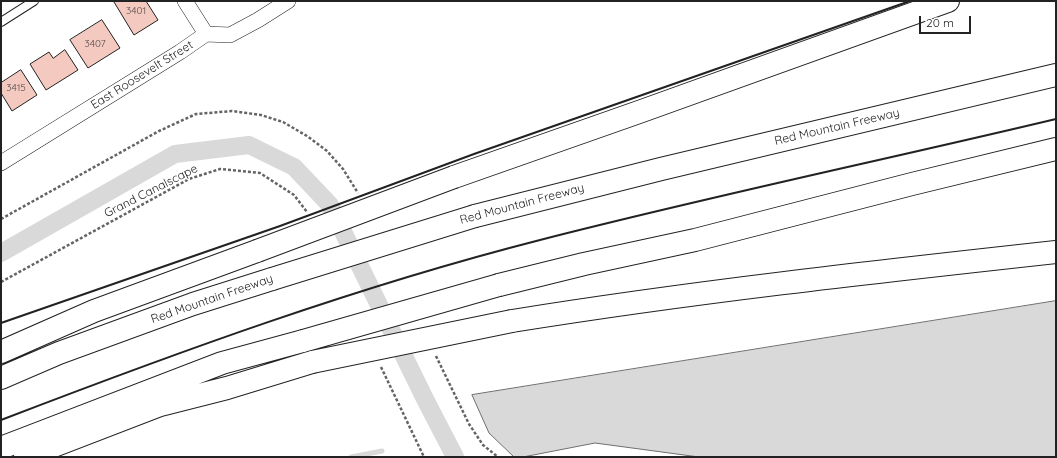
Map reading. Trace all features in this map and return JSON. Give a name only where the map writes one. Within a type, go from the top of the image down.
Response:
[{"type":"highway","points":[[1,352],[94,311],[257,250],[454,177],[948,1]]},
{"type":"highway","name":"Red Mountain Freeway","points":[[1,378],[59,353],[193,304],[475,216],[661,168],[1056,76]]},
{"type":"highway","points":[[1,448],[222,363],[498,286],[584,264],[695,240],[912,184],[1056,149]]},
{"type":"highway","points":[[25,457],[160,405],[227,388],[312,362],[512,321],[602,306],[657,299],[1056,252]]},
{"type":"street","points":[[185,1],[206,34]]},
{"type":"street","name":"East Roosevelt Street","points":[[1,163],[180,52],[206,34],[230,35],[258,20],[288,1]]},
{"type":"lane","points":[[1,22],[34,1]]},
{"type":"path","points":[[1,219],[159,131],[196,114],[232,111],[261,115],[283,122],[307,136],[326,151],[339,165],[359,195]]},
{"type":"path","name":"Grand Canalscape","points":[[1,282],[189,179],[220,169],[260,173],[294,195],[308,214]]},
{"type":"path","points":[[436,355],[469,424],[483,445],[498,457]]},
{"type":"path","points":[[380,364],[424,457]]},
{"type":"shaded area","points":[[1056,301],[1056,457],[699,457],[595,443],[523,457],[514,457],[489,433],[472,395]]},
{"type":"building","points":[[146,1],[158,20],[134,35],[114,2]]},
{"type":"building","points":[[102,20],[120,48],[88,68],[70,40]]},
{"type":"building","points":[[65,50],[78,70],[46,90],[30,64],[49,52],[53,58]]},
{"type":"building","points":[[21,70],[37,95],[12,111],[1,93],[1,83]]},
{"type":"waterway","points":[[1,253],[175,154],[249,145],[294,167],[330,205],[455,457]]},
{"type":"waterway","points":[[351,457],[382,451]]},
{"type":"wall","points":[[1,323],[280,226],[474,154],[910,1]]},
{"type":"wall","points":[[1,420],[268,322],[403,278],[471,258],[669,208],[1056,119]]}]
